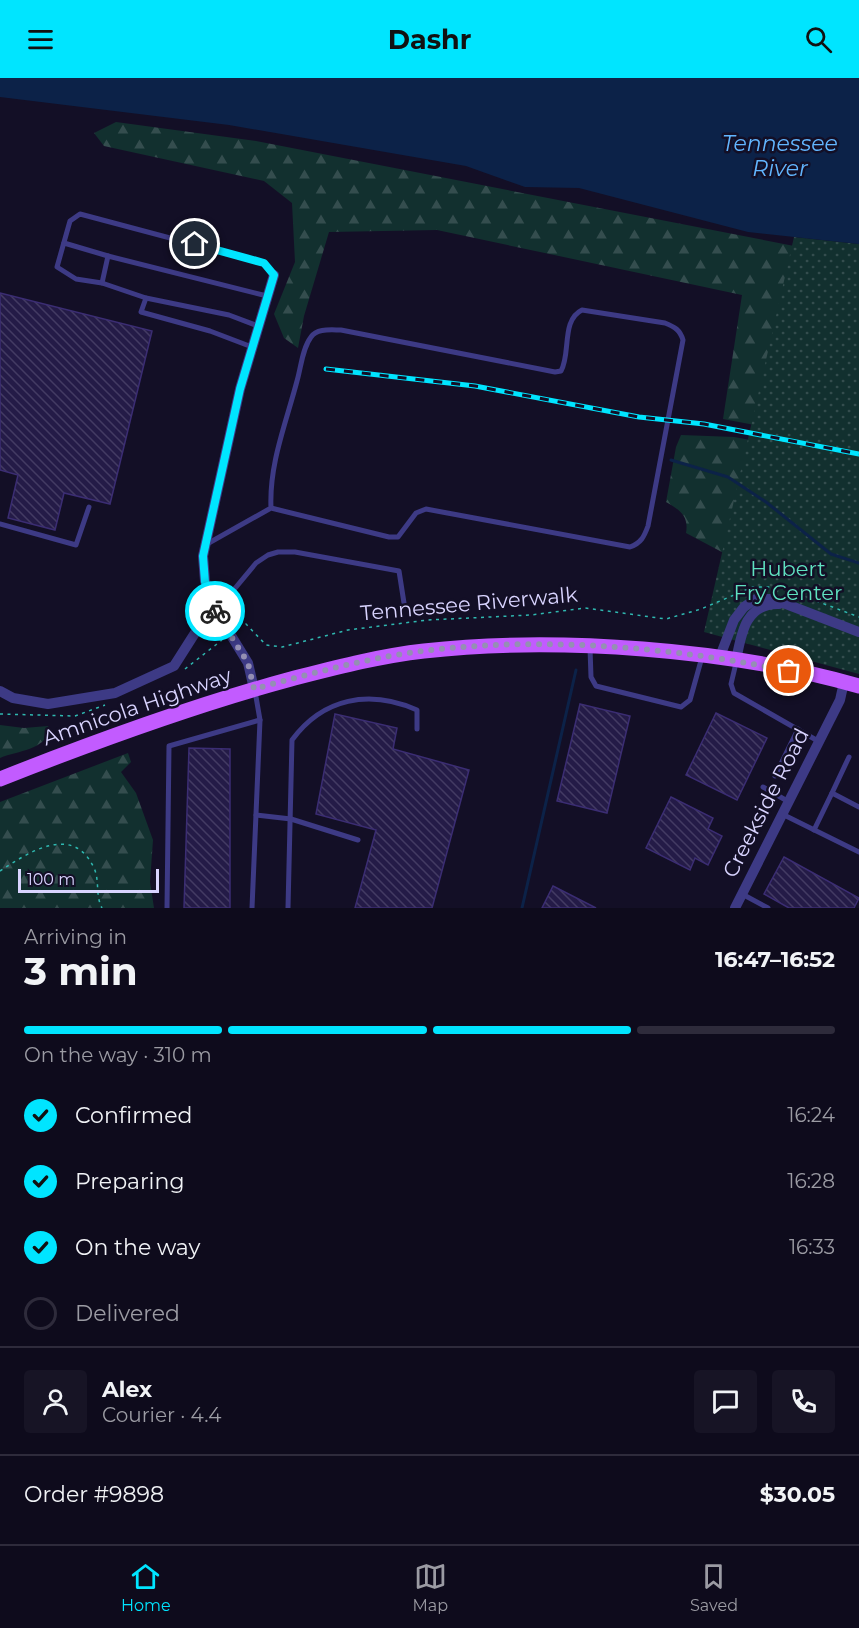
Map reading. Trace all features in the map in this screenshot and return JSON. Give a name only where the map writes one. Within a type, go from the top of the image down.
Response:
[{"type":"main road","name":"Amnicola Highway","points":[[0,779],[108,736],[254,689],[333,668],[422,651],[519,645],[590,647],[736,661],[859,686]]},
{"type":"street","points":[[254,689],[248,663],[216,611],[205,582],[203,556],[240,389],[274,275]]},
{"type":"street","points":[[719,659],[734,620],[744,607],[756,599],[766,598],[859,632]]},
{"type":"street","points":[[736,661],[745,622],[761,607],[783,604]]},
{"type":"street","points":[[0,691],[13,698],[48,704],[115,693],[174,666],[202,622],[216,611]]},
{"type":"street","name":"Creekside Road","points":[[735,908],[840,700],[843,682]]},
{"type":"lane","points":[[258,326],[229,315],[146,298],[102,283],[76,279],[57,267],[70,221],[80,214],[264,263],[274,275]]},
{"type":"lane","points":[[64,243],[267,296]]},
{"type":"lane","points":[[102,283],[108,256]]},
{"type":"lane","points":[[146,298],[141,312],[210,331],[252,347]]},
{"type":"lane","points":[[206,545],[271,508],[389,537],[398,537],[417,513],[426,509],[630,547],[638,544],[644,538],[648,526],[683,340],[681,334],[677,328],[665,323],[582,310],[576,313],[570,328],[564,365],[561,371],[555,372],[341,330],[317,332],[311,336],[305,351],[280,441],[272,475],[271,508]]},
{"type":"lane","points":[[1,527],[76,545],[89,507]]},
{"type":"lane","points":[[216,611],[263,558],[287,551],[399,571],[404,603]]},
{"type":"lane","points":[[590,647],[591,677],[596,686],[681,707],[690,700],[702,657]]},
{"type":"lane","points":[[736,661],[731,684],[734,693],[819,741]]},
{"type":"lane","points":[[252,908],[260,720],[254,689]]},
{"type":"lane","points":[[288,908],[292,740],[303,725],[347,700],[370,699],[400,702],[417,710],[417,729]]},
{"type":"lane","points":[[167,908],[169,746],[260,720]]},
{"type":"lane","points":[[775,776],[798,729]]},
{"type":"lane","points":[[814,830],[849,757]]},
{"type":"lane","points":[[764,787],[789,802]]},
{"type":"lane","points":[[832,794],[859,807]]},
{"type":"lane","points":[[782,814],[859,852]]},
{"type":"lane","points":[[256,815],[291,819],[358,840]]},
{"type":"lane","points":[[742,894],[768,908]]},
{"type":"path","name":"Tennessee Riverwalk","points":[[229,633],[238,625],[246,624],[266,645],[282,647],[348,630],[458,618],[531,615],[585,608],[666,619],[701,609],[753,587],[779,587],[859,617]]},
{"type":"path","points":[[179,673],[229,633]]},
{"type":"path","points":[[0,714],[75,716],[108,704]]},
{"type":"path","points":[[0,871],[49,846],[62,842],[73,844],[93,866],[102,908]]},
{"type":"green space","points":[[116,122],[256,141],[830,253],[859,445],[723,419],[742,295],[437,230],[329,232],[304,316],[298,348],[284,338],[274,314],[295,262],[292,203],[264,181],[104,146],[94,133]]},
{"type":"green space","name":"Hubert Fry Center","points":[[794,237],[859,244],[859,674],[704,632]]},
{"type":"green space","points":[[681,435],[734,437],[821,453],[735,559],[686,533],[685,518],[666,502],[676,447]]},
{"type":"green space","points":[[0,725],[24,728],[48,726],[50,729],[47,736],[37,746],[0,758]]},
{"type":"green space","points":[[128,753],[131,762],[121,772],[136,793],[153,840],[150,882],[154,908],[0,908],[0,802]]},
{"type":"water","name":"Tennessee River","points":[[0,78],[859,78],[859,244],[748,232],[579,188],[525,187],[466,166],[229,125],[0,97]]},
{"type":"building","points":[[0,293],[152,331],[110,504],[64,493],[55,530],[8,518],[18,475],[0,470]]},
{"type":"building","points":[[580,704],[630,716],[607,813],[557,801]]},
{"type":"building","points":[[716,713],[767,738],[737,800],[686,775]]},
{"type":"building","points":[[335,714],[397,728],[393,749],[469,770],[432,908],[355,908],[376,830],[316,814]]},
{"type":"building","points":[[189,748],[230,749],[230,908],[184,908]]},
{"type":"building","points":[[671,797],[713,818],[708,829],[722,836],[708,865],[695,858],[690,870],[646,848]]},
{"type":"building","points":[[784,857],[859,898],[854,908],[789,908],[764,894]]},
{"type":"building","points":[[553,886],[596,908],[542,908]]},
{"type":"waterway","points":[[671,460],[728,477],[766,502],[831,554],[859,563]]},
{"type":"waterway","points":[[522,908],[576,670]]},
{"type":"railway","points":[[326,369],[475,386],[639,417],[704,424],[859,454]]},
{"type":"way so far","points":[[215,611],[248,663],[254,689],[333,668],[422,651],[482,646],[602,647],[736,661],[789,671]]},
{"type":"route","points":[[195,244],[264,263],[274,275],[240,389],[203,556],[205,582],[215,611]]}]
